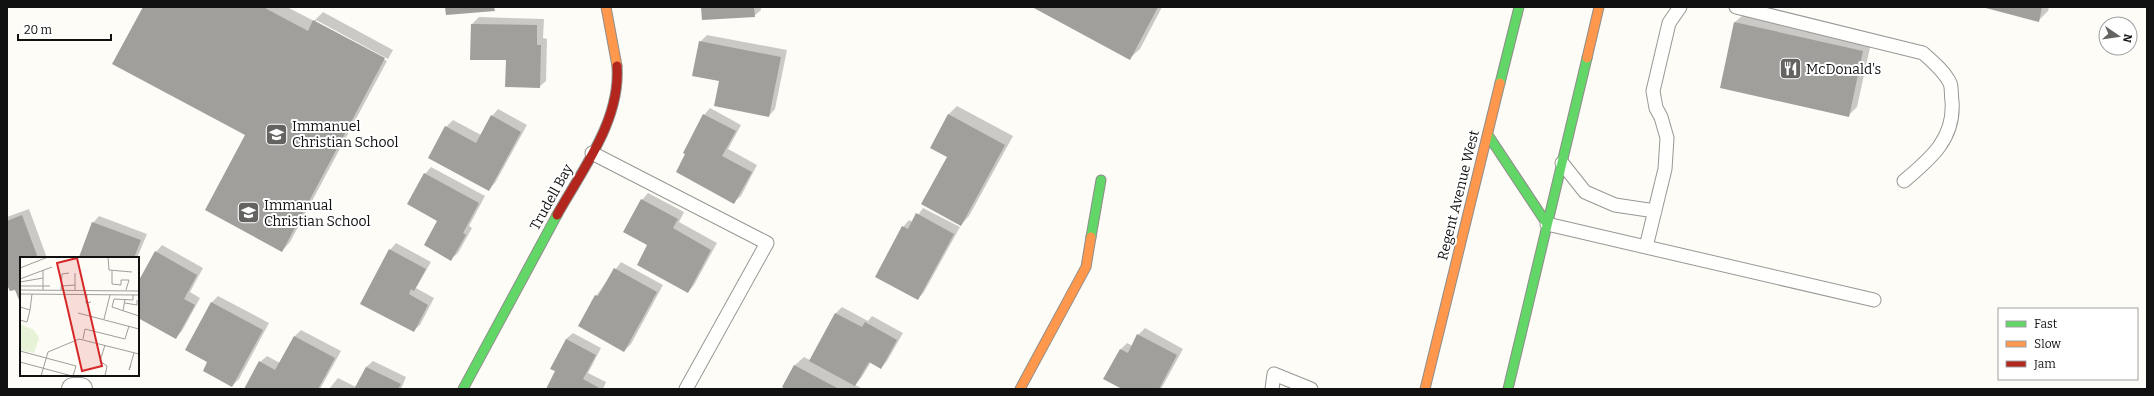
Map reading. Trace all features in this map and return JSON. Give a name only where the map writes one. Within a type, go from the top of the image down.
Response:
[{"type":"main road","name":"Trudell Bay","points":[[463,389],[489,337],[592,152],[611,110],[616,89],[616,59],[606,7]]},
{"type":"main road","name":"Regent Avenue West","points":[[1425,389],[1519,7]]},
{"type":"main road","points":[[1508,389],[1599,7]]},
{"type":"main road","points":[[1488,134],[1547,224]]},
{"type":"main road","points":[[1020,389],[1086,267],[1101,180]]},
{"type":"street","points":[[73,389],[81,389]]},
{"type":"lane","points":[[1646,247],[1665,169],[1667,138],[1661,117],[1656,108],[1653,91],[1669,23],[1680,7]]},
{"type":"lane","points":[[1736,7],[1923,53],[1938,67],[1950,83],[1952,107],[1950,125],[1942,143],[1930,160],[1904,181]]},
{"type":"lane","points":[[592,152],[767,243],[686,389]]},
{"type":"lane","points":[[1562,162],[1585,192],[1615,205],[1655,211]]},
{"type":"lane","points":[[1547,224],[1874,300]]},
{"type":"lane","points":[[1272,389],[1274,374],[1311,389]]},
{"type":"building","points":[[143,7],[263,7],[308,31],[313,20],[385,58],[282,252],[205,210],[245,135],[112,64]]},
{"type":"building","points":[[445,7],[494,7],[495,11],[446,15]]},
{"type":"building","points":[[701,7],[754,7],[755,17],[702,20]]},
{"type":"building","points":[[1032,7],[1158,7],[1130,60]]},
{"type":"building","points":[[1982,7],[2042,7],[2039,22]]},
{"type":"building","name":"McDonald's","points":[[1734,22],[1863,51],[1849,117],[1720,88]]},
{"type":"building","points":[[471,24],[537,25],[537,45],[541,45],[540,88],[505,87],[506,60],[470,60]]},
{"type":"building","points":[[699,41],[781,57],[769,117],[714,106],[719,81],[692,76]]},
{"type":"building","points":[[703,114],[736,131],[722,156],[752,172],[734,204],[676,172],[685,154],[683,153]]},
{"type":"building","points":[[948,114],[1005,145],[961,226],[921,204],[947,157],[930,148]]},
{"type":"building","points":[[491,115],[521,132],[489,191],[428,158],[445,126],[476,143]]},
{"type":"building","points":[[424,173],[479,203],[463,233],[466,235],[451,261],[424,245],[437,221],[407,204]]},
{"type":"building","points":[[641,199],[678,219],[673,228],[711,250],[688,293],[637,265],[647,245],[623,232]]},
{"type":"building","points":[[916,213],[954,234],[918,300],[875,277],[902,226],[908,229]]},
{"type":"building","points":[[22,215],[38,257],[20,257],[20,302],[15,290],[10,291],[7,285],[7,221]]},
{"type":"building","points":[[92,222],[141,240],[134,257],[79,257]]},
{"type":"building","points":[[389,249],[426,269],[414,291],[411,289],[409,294],[428,305],[414,332],[360,304]]},
{"type":"building","points":[[155,251],[197,275],[184,299],[195,305],[176,339],[139,319],[139,280]]},
{"type":"building","points":[[614,268],[657,292],[624,352],[578,326],[595,295],[598,296]]},
{"type":"building","points":[[211,302],[263,330],[232,387],[203,371],[207,362],[185,350]]},
{"type":"building","points":[[835,313],[862,327],[865,322],[897,340],[881,369],[869,362],[855,386],[809,361]]},
{"type":"building","points":[[1137,334],[1177,355],[1159,389],[1122,389],[1103,379],[1120,349],[1128,353]]},
{"type":"building","points":[[294,336],[335,358],[318,389],[244,389],[259,361],[275,370]]},
{"type":"building","points":[[566,339],[596,355],[583,379],[601,389],[546,389],[555,371],[550,369]]},
{"type":"building","points":[[794,365],[839,389],[785,389],[782,387]]},
{"type":"building","points":[[366,367],[401,384],[398,389],[354,389]]},
{"type":"traffic: fast","points":[[1500,83],[1519,7]]},
{"type":"traffic: fast","points":[[1508,389],[1587,58]]},
{"type":"traffic: fast","points":[[1488,135],[1547,224]]},
{"type":"traffic: fast","points":[[1091,237],[1101,180]]},
{"type":"traffic: fast","points":[[463,389],[557,215]]},
{"type":"traffic: slow","points":[[606,7],[617,66]]},
{"type":"traffic: slow","points":[[1587,58],[1599,7]]},
{"type":"traffic: slow","points":[[1425,389],[1500,83]]},
{"type":"traffic: slow","points":[[1020,389],[1086,267],[1091,237]]},
{"type":"traffic: jam","points":[[557,215],[598,144],[606,125],[613,106],[617,86],[617,66]]},
{"type":"place","name":"McDonald's","points":[[1791,69]]},
{"type":"place","name":"Immanuel Christian School","points":[[277,134]]},
{"type":"place","name":"Immanual Christian School","points":[[248,213]]}]
